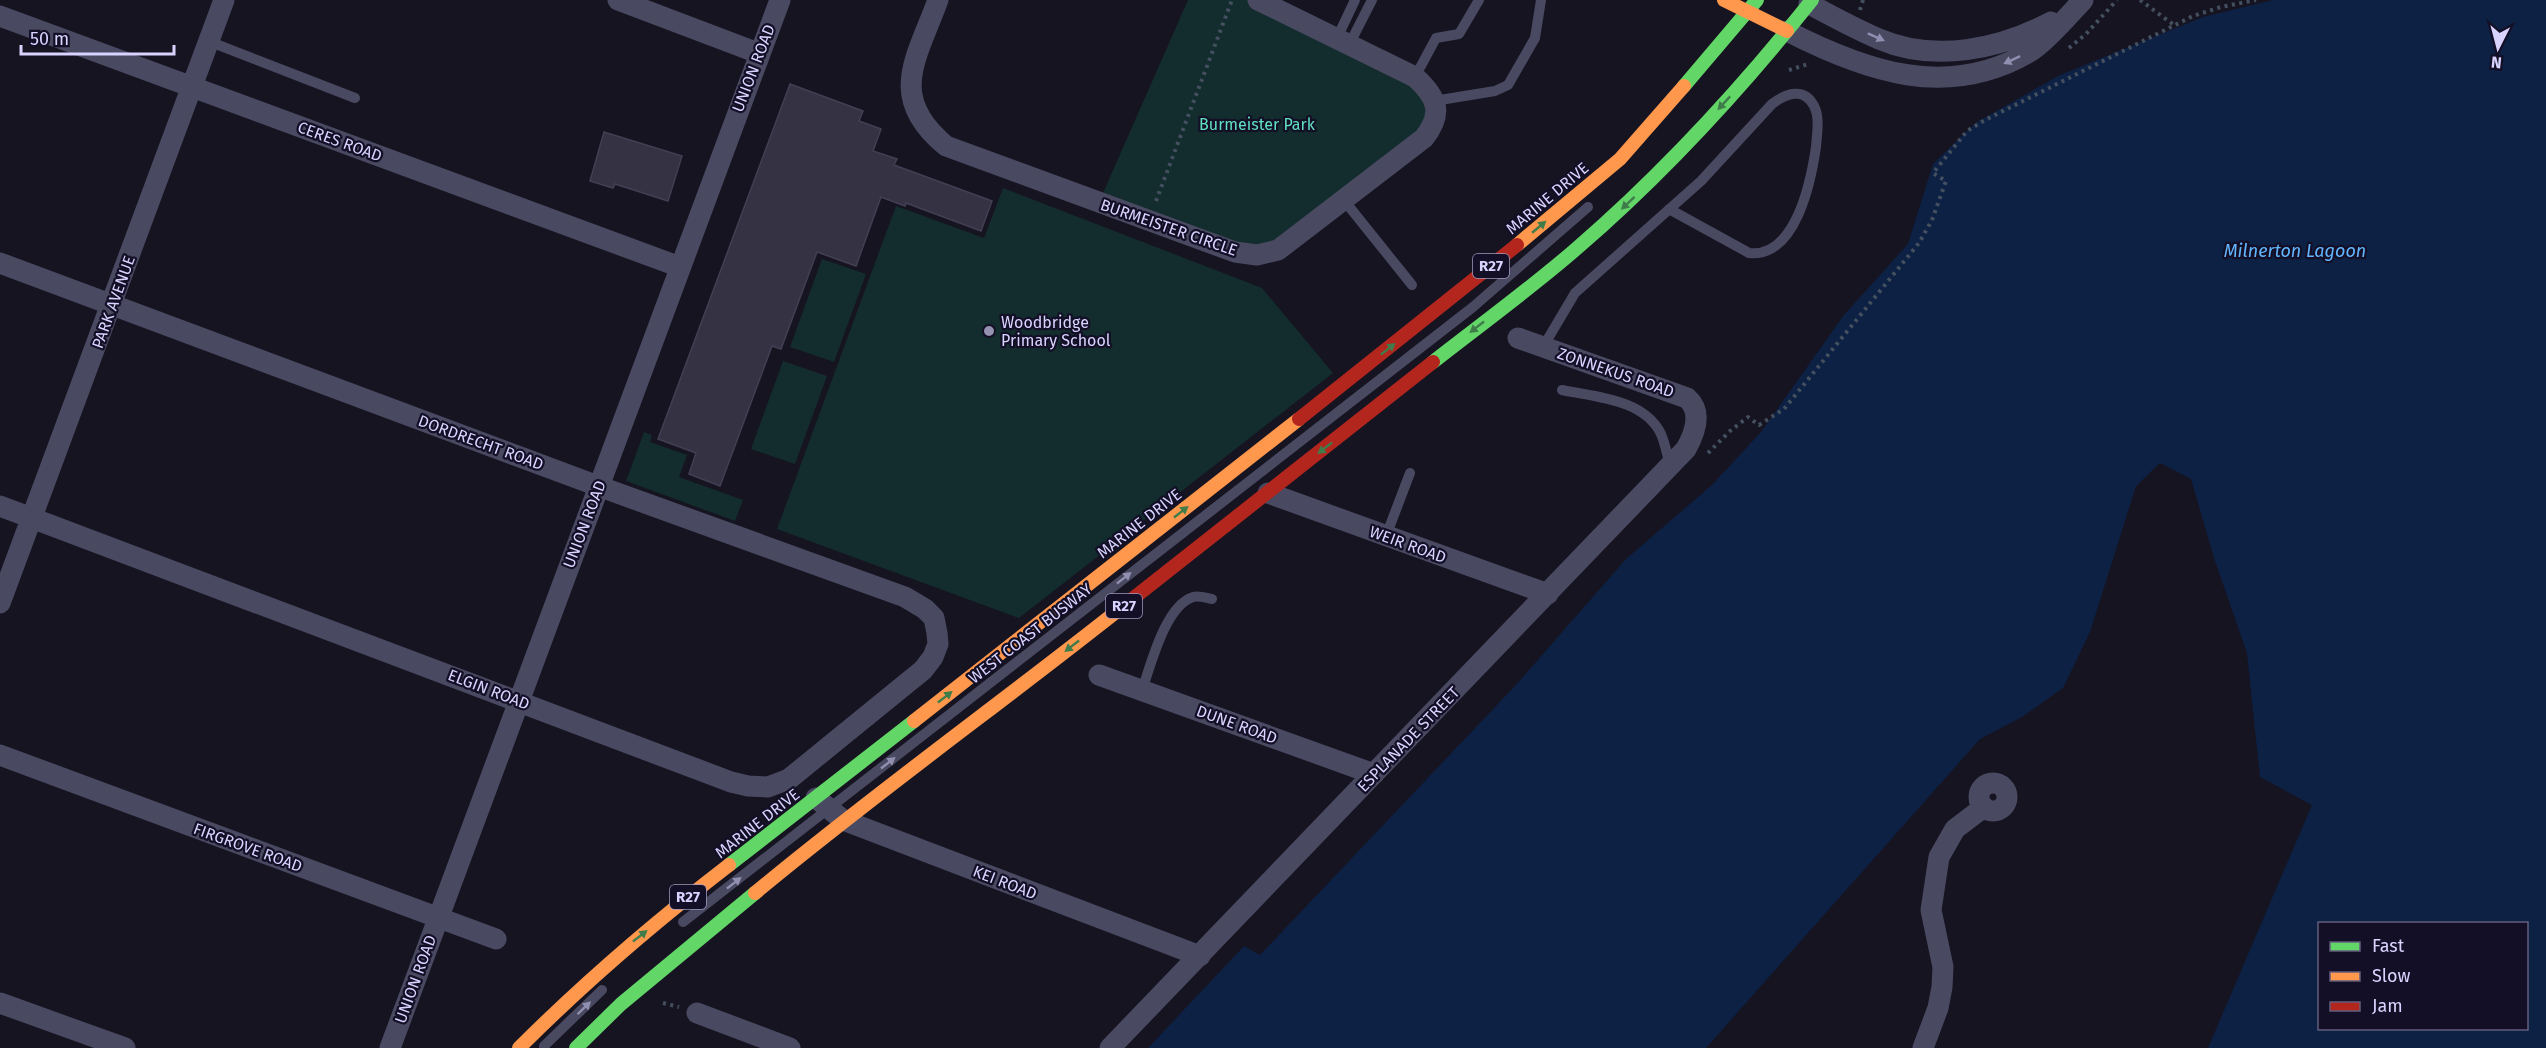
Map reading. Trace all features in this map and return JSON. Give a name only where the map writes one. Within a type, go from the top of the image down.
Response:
[{"type":"main road","points":[[1724,0],[1752,5],[1787,31]]},
{"type":"main road","name":"MARINE DRIVE","points":[[519,1048],[555,1010],[632,942],[748,849],[829,809],[994,708],[1536,282],[1639,192],[1745,80],[1787,31],[1808,1]]},
{"type":"main road","name":"MARINE DRIVE","points":[[576,1048],[829,809],[1620,159],[1637,142],[1752,5]]},
{"type":"street","name":"PARK AVENUE","points":[[0,603],[224,0]]},
{"type":"street","points":[[618,0],[759,52]]},
{"type":"street","name":"UNION ROAD","points":[[390,1048],[780,0]]},
{"type":"street","name":"BURMEISTER CIRCLE","points":[[938,0],[911,73],[910,93],[928,131],[946,146],[1235,252],[1257,255],[1278,250],[1424,138],[1435,120],[1434,101]]},
{"type":"street","points":[[1258,0],[1415,77],[1434,101]]},
{"type":"street","points":[[1808,1],[1880,40],[1904,47],[1937,51],[1995,46],[2028,34],[2078,5]]},
{"type":"street","points":[[1787,31],[1827,52],[1868,68],[1934,79],[1966,76],[1997,67],[2032,51],[2078,5]]},
{"type":"street","name":"CERES ROAD","points":[[0,16],[680,267]]},
{"type":"street","name":"DORDRECHT ROAD","points":[[0,263],[916,602],[934,618],[938,644]]},
{"type":"street","name":"ZONNEKUS ROAD","points":[[1518,338],[1679,393],[1693,403],[1697,411],[1696,423]]},
{"type":"street","name":"ESPLANADE STREET","points":[[1110,1048],[1686,449],[1696,423]]},
{"type":"street","name":"WEIR ROAD","points":[[1268,493],[1548,594]]},
{"type":"street","name":"ELGIN ROAD","points":[[0,506],[731,782],[748,786],[768,787],[797,773],[908,684],[933,657],[938,644]]},
{"type":"street","name":"DUNE ROAD","points":[[1099,675],[1374,774]]},
{"type":"street","name":"FIRGROVE ROAD","points":[[0,754],[496,939]]},
{"type":"street","points":[[1923,1048],[1938,1008],[1942,987],[1942,967],[1931,910],[1936,872],[1944,845],[1955,829],[1984,807]]},
{"type":"street","name":"KEI ROAD","points":[[829,809],[1200,956]]},
{"type":"street","points":[[0,1003],[124,1048]]},
{"type":"street","points":[[697,1013],[790,1048]]},
{"type":"lane","points":[[1343,42],[1355,0]]},
{"type":"lane","points":[[1343,42],[1372,0]]},
{"type":"lane","points":[[1415,77],[1436,38],[1459,33],[1479,0]]},
{"type":"lane","points":[[1434,101],[1495,91],[1508,85],[1535,38],[1541,0]]},
{"type":"lane","points":[[208,41],[355,98]]},
{"type":"lane","points":[[1543,347],[1575,293],[1669,209],[1701,181],[1772,104],[1784,95],[1794,92],[1805,95],[1814,104],[1817,112],[1818,134],[1809,186],[1796,220],[1773,248],[1761,254],[1749,253],[1669,209]]},
{"type":"lane","points":[[1620,176],[1637,142]]},
{"type":"lane","name":"WEST COAST BUSWAY","points":[[670,932],[1473,307],[1598,198]]},
{"type":"lane","points":[[1343,199],[1412,285]]},
{"type":"lane","points":[[1562,390],[1617,401],[1642,413],[1650,419],[1661,435],[1670,465]]},
{"type":"lane","points":[[1386,536],[1410,473]]},
{"type":"lane","points":[[1142,690],[1162,634],[1173,615],[1191,598],[1198,596],[1212,599]]},
{"type":"lane","points":[[542,1048],[608,984]]},
{"type":"path","points":[[1149,221],[1232,0]]},
{"type":"path","points":[[1862,8],[1863,0]]},
{"type":"path","points":[[2140,0],[2175,26]]},
{"type":"path","points":[[1705,457],[1730,431],[1748,417],[1758,425],[1784,409],[1846,334],[1926,233],[1946,181],[1933,173],[1967,131],[2030,96],[2205,11],[2256,0]]},
{"type":"path","points":[[1784,72],[1814,61]]},
{"type":"path","points":[[658,1002],[697,1013]]},
{"type":"green space","name":"Burmeister Park","points":[[1188,0],[1258,0],[1415,77],[1435,120],[1257,255],[1099,202]]},
{"type":"green space","name":"Woodbridge Primary School","points":[[1003,188],[1262,288],[1333,373],[1019,618],[777,529],[896,206],[984,238]]},
{"type":"green space","points":[[822,259],[866,274],[834,362],[790,347]]},
{"type":"green space","points":[[783,361],[827,376],[795,464],[751,449]]},
{"type":"green space","points":[[644,432],[652,435],[650,442],[687,455],[679,477],[743,500],[735,521],[626,481]]},
{"type":"water","name":"Milnerton Lagoon","points":[[2273,0],[2546,0],[2546,1048],[2208,1048],[2312,805],[2260,777],[2247,653],[2214,558],[2191,479],[2160,463],[2136,486],[2090,632],[2063,688],[2022,717],[1980,739],[1706,1048],[1148,1048],[1244,946],[1260,955],[1515,686],[1626,559],[1712,485],[1761,432],[1844,315],[1908,244],[1933,164],[1977,122],[2060,75],[2203,17]]},
{"type":"building","points":[[790,84],[863,111],[859,121],[881,129],[873,151],[897,159],[894,165],[992,201],[981,231],[906,203],[905,206],[881,197],[856,266],[817,252],[781,349],[772,346],[720,486],[689,474],[696,453],[658,439]]},
{"type":"building","points":[[604,132],[682,156],[668,201],[615,184],[613,188],[590,181]]},
{"type":"traffic: fast","points":[[1684,86],[1757,0]]},
{"type":"traffic: fast","points":[[1433,362],[1559,264],[1640,191],[1729,98],[1812,0]]},
{"type":"traffic: fast","points":[[729,865],[914,721]]},
{"type":"traffic: fast","points":[[576,1048],[621,1004],[755,893]]},
{"type":"traffic: slow","points":[[1724,0],[1787,31]]},
{"type":"traffic: slow","points":[[1517,245],[1620,159],[1684,86]]},
{"type":"traffic: slow","points":[[914,721],[1299,419]]},
{"type":"traffic: slow","points":[[755,893],[845,820],[1121,608]]},
{"type":"traffic: slow","points":[[519,1048],[621,953],[729,865]]},
{"type":"traffic: jam","points":[[1299,419],[1517,245]]},
{"type":"traffic: jam","points":[[1121,608],[1433,362]]},
{"type":"place","name":"Woodbridge Primary School","points":[[989,331]]}]
